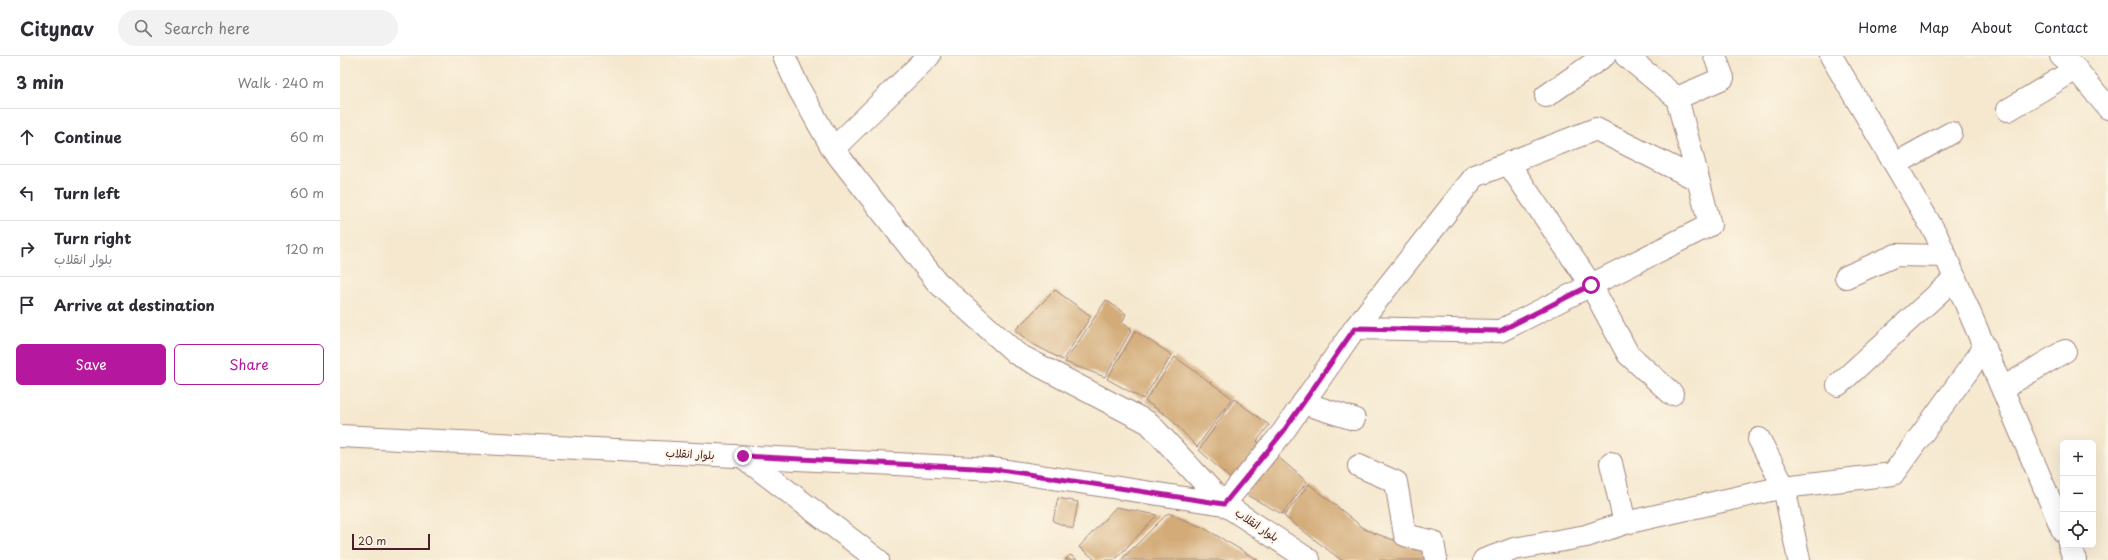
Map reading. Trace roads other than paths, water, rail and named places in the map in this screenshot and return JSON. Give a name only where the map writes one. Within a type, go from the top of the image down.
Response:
[{"type":"street","points":[[784,56],[799,89],[833,149],[937,282],[1017,354],[1148,423],[1224,504],[1283,432],[1355,328],[1475,176],[1596,128],[1698,180]]},
{"type":"street","points":[[833,149],[929,56]]},
{"type":"street","points":[[1546,96],[1604,56]]},
{"type":"street","points":[[1355,328],[1500,331],[1710,225],[1677,98],[1626,56]]},
{"type":"street","points":[[1677,98],[1723,78],[1715,56]]},
{"type":"street","points":[[1831,56],[1936,234],[2060,524]]},
{"type":"street","points":[[2008,110],[2068,63],[2108,108]]},
{"type":"street","points":[[1895,164],[1951,133]]},
{"type":"street","points":[[1508,163],[1591,285],[1628,354],[1672,394]]},
{"type":"street","points":[[1846,277],[1896,255],[1946,256]]},
{"type":"street","points":[[1838,385],[1955,278]]},
{"type":"street","points":[[1484,560],[1514,550],[1586,536],[1625,523],[1784,487],[1893,474],[1985,347]]},
{"type":"street","points":[[2003,388],[2065,351]]},
{"type":"street","points":[[1303,403],[1354,419]]},
{"type":"street","name":"بلوار انقلاب","points":[[340,436],[994,469],[1224,504],[1309,560]]},
{"type":"street","points":[[1759,439],[1784,487],[1799,560]]},
{"type":"street","points":[[743,456],[878,560]]},
{"type":"street","points":[[1611,463],[1625,523]]},
{"type":"street","points":[[1359,466],[1396,482],[1405,535],[1433,542],[1436,560]]},
{"type":"street","points":[[2070,548],[2075,560]]}]
